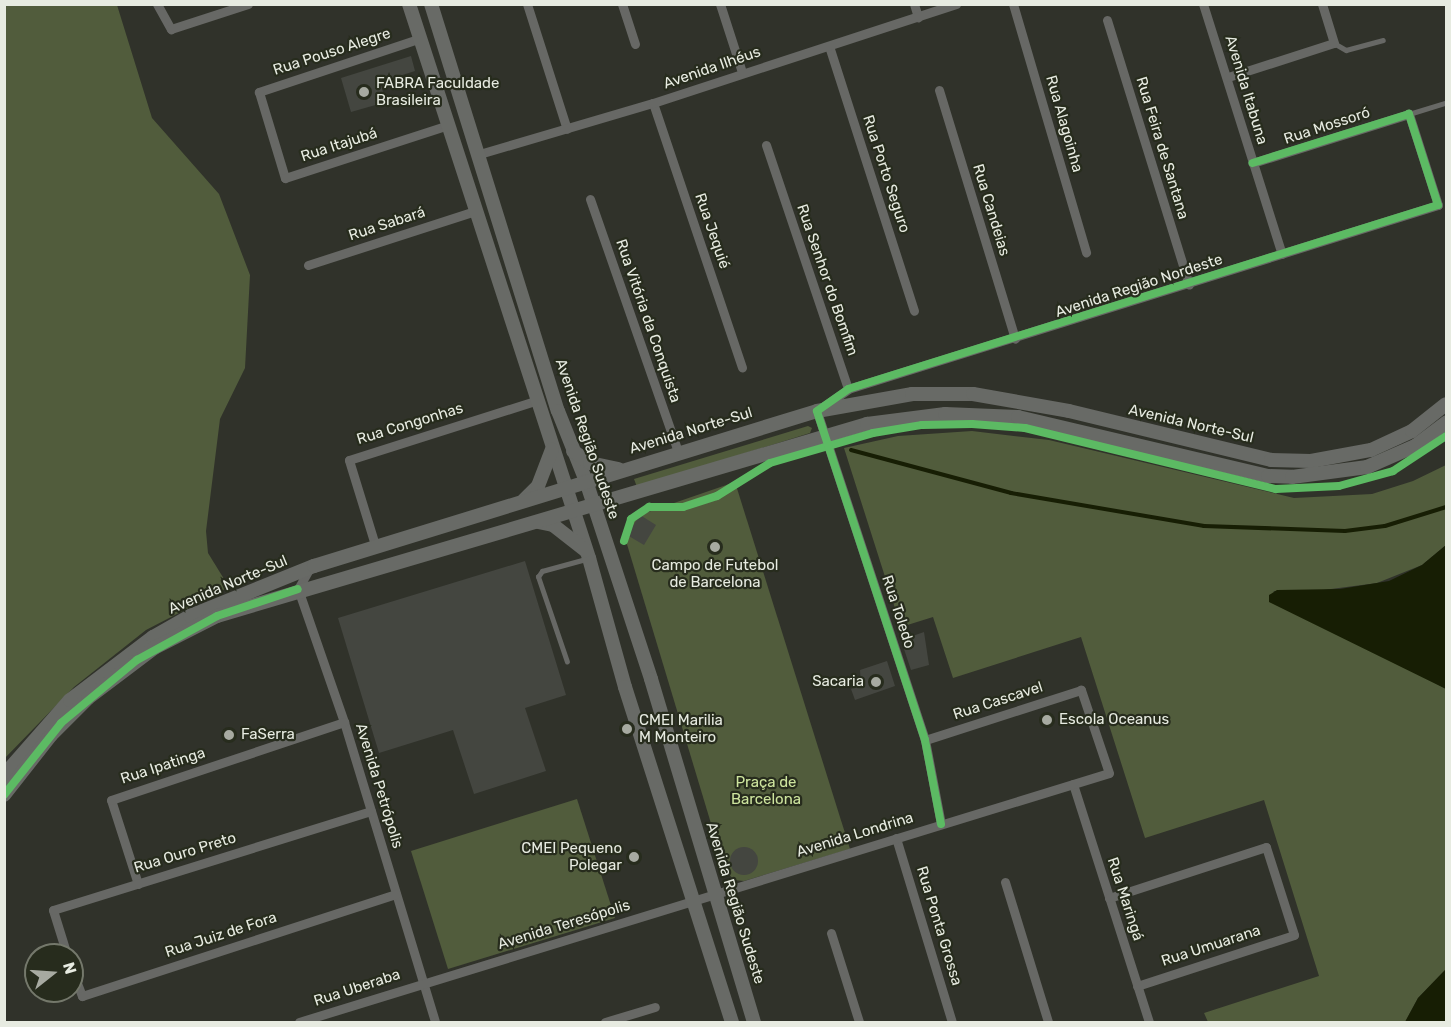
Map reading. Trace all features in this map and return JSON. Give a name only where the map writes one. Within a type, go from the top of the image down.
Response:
[{"type":"main road","points":[[410,4],[536,401],[574,512],[625,687],[732,1023]]},
{"type":"main road","name":"Avenida Região Sudeste","points":[[431,4],[476,155],[651,679],[754,1023]]},
{"type":"main road","name":"Avenida Norte-Sul","points":[[4,775],[70,700],[153,638],[190,616],[314,566],[678,452],[818,411],[912,394],[973,394],[1069,411],[1271,460],[1311,461],[1371,450],[1412,431],[1446,404]]},
{"type":"main road","name":"Avenida Norte-Sul","points":[[4,795],[61,723],[137,660],[217,615],[298,589],[536,521],[595,507],[827,435],[918,416],[994,415],[1054,424],[1268,476],[1292,477],[1367,467],[1415,446],[1446,423]]},
{"type":"main road","points":[[523,501],[538,486],[552,450]]},
{"type":"main road","points":[[573,451],[590,463],[623,469]]},
{"type":"main road","points":[[602,533],[605,513],[628,496]]},
{"type":"main road","points":[[536,521],[554,525],[587,555]]},
{"type":"main road","points":[[614,647],[626,638],[638,639]]},
{"type":"main road","points":[[625,687],[651,679]]},
{"type":"street","points":[[157,4],[171,29],[248,4]]},
{"type":"street","points":[[526,4],[567,129]]},
{"type":"street","points":[[622,4],[635,44]]},
{"type":"street","points":[[720,4],[742,72]]},
{"type":"street","points":[[914,4],[918,17]]},
{"type":"street","name":"Avenida Ilhéus","points":[[476,155],[653,103],[742,72],[956,4]]},
{"type":"street","name":"Rua Alagoinha","points":[[1013,4],[1086,252]]},
{"type":"street","name":"Avenida Itabuna","points":[[1203,4],[1228,77],[1282,254]]},
{"type":"street","points":[[1228,77],[1335,43],[1322,4]]},
{"type":"street","name":"Rua Feira de Santana","points":[[1107,20],[1188,285]]},
{"type":"street","name":"Rua Pouso Alegre","points":[[272,132],[259,92],[421,38]]},
{"type":"street","name":"Rua Porto Seguro","points":[[829,46],[914,311]]},
{"type":"street","name":"Rua Candeias","points":[[939,90],[1015,339]]},
{"type":"street","name":"Rua Jequié","points":[[653,103],[742,368]]},
{"type":"street","name":"Avenida Região Nordeste","points":[[848,390],[1188,285],[1438,204],[1408,114]]},
{"type":"street","name":"Rua Mossoró","points":[[1253,163],[1408,114]]},
{"type":"street","name":"Rua Itajubá","points":[[272,132],[285,178],[448,125]]},
{"type":"street","name":"Rua Senhor do Bomfim","points":[[766,145],[848,390]]},
{"type":"street","name":"Rua Vitória da Conquista","points":[[590,199],[678,452]]},
{"type":"street","name":"Rua Sabará","points":[[308,265],[475,212]]},
{"type":"street","points":[[818,411],[848,390]]},
{"type":"street","name":"Rua Congonhas","points":[[376,548],[349,460],[536,401]]},
{"type":"street","name":"Rua Toledo","points":[[818,411],[924,740],[941,824]]},
{"type":"street","points":[[298,589],[302,575],[314,566]]},
{"type":"street","name":"Avenida Petrópolis","points":[[298,589],[344,722],[435,1023]]},
{"type":"street","name":"Rua Cascavel","points":[[924,740],[1081,690],[1109,773]]},
{"type":"street","name":"Rua Ipatinga","points":[[138,884],[111,800],[344,722]]},
{"type":"street","name":"Avenida Londrina","points":[[714,895],[1109,773]]},
{"type":"street","name":"Rua Maringá","points":[[1073,784],[1149,1023]]},
{"type":"street","name":"Rua Ouro Preto","points":[[63,943],[53,910],[371,811]]},
{"type":"street","name":"Rua Ponta Grossa","points":[[896,838],[952,1023]]},
{"type":"street","name":"Rua Umuarana","points":[[1108,898],[1266,847],[1294,935],[1137,986]]},
{"type":"street","points":[[1005,882],[1048,1023]]},
{"type":"street","name":"Rua Juiz de Fora","points":[[84,995],[396,894]]},
{"type":"street","name":"Avenida Teresópolis","points":[[423,983],[714,895]]},
{"type":"street","points":[[831,933],[859,1023]]},
{"type":"street","name":"Rua Uberaba","points":[[299,1023],[423,983]]},
{"type":"street","points":[[605,1023],[655,1007]]},
{"type":"lane","points":[[1335,43],[1346,50],[1383,40]]},
{"type":"lane","points":[[1408,114],[1446,104]]},
{"type":"lane","points":[[567,662],[538,577],[542,571],[587,555]]},
{"type":"green space","points":[[5,5],[117,5],[152,118],[219,194],[250,275],[245,368],[220,419],[206,531],[208,553],[229,587],[146,630],[74,687],[5,758]]},
{"type":"green space","points":[[808,426],[812,428],[810,433],[637,487],[634,479]]},
{"type":"green space","points":[[972,431],[1049,440],[1294,498],[1372,494],[1413,481],[1446,465],[1446,545],[1422,565],[1377,583],[1316,591],[1273,591],[1446,689],[1446,969],[1418,998],[1405,1022],[1208,1022],[1204,1013],[1319,976],[1264,800],[1145,838],[1081,637],[953,678],[933,617],[901,627],[844,448],[898,436]]},
{"type":"green space","name":"Praça de Barcelona","points":[[735,482],[850,849],[744,881],[734,880],[725,870],[626,541],[633,522],[645,513]]},
{"type":"green space","points":[[577,799],[615,918],[448,969],[411,851]]},
{"type":"shaded area","points":[[1446,545],[1446,689],[1269,602],[1269,595],[1277,590],[1340,589],[1389,581],[1422,565]]},
{"type":"shaded area","points":[[1446,969],[1446,1022],[1405,1022],[1418,998]]},
{"type":"building","name":"FABRA Faculdade Brasileira","points":[[411,56],[415,71],[380,82],[386,102],[351,112],[341,78]]},
{"type":"building","points":[[640,515],[656,525],[644,545],[627,535]]},
{"type":"building","points":[[525,561],[566,695],[525,708],[546,771],[474,794],[453,730],[379,753],[338,618]]},
{"type":"building","points":[[924,632],[929,665],[911,670],[901,640]]},
{"type":"building","name":"Sacaria","points":[[887,661],[895,686],[855,700],[851,689],[861,685],[860,670]]},
{"type":"building","points":[[744,847],[754,851],[758,861],[754,871],[744,875],[734,871],[730,861],[734,851]]},
{"type":"waterway","points":[[4,423],[4,444]]},
{"type":"waterway","points":[[851,450],[1011,493],[1204,526],[1345,531],[1385,526],[1446,507]]},
{"type":"cycle path","points":[[941,824],[925,740],[817,411],[848,389],[1438,205],[1409,114],[1253,163]]},
{"type":"cycle path","points":[[624,541],[631,519],[649,507],[683,507],[717,496],[770,463],[873,433],[922,425],[972,424],[1025,428],[1276,489],[1339,486],[1393,471],[1446,436]]},
{"type":"cycle path","points":[[4,795],[61,723],[137,660],[217,616],[298,589]]},
{"type":"place","name":"FABRA Faculdade Brasileira","points":[[364,92]]},
{"type":"place","name":"Campo de Futebol de Barcelona","points":[[715,547]]},
{"type":"place","name":"Sacaria","points":[[876,682]]},
{"type":"place","name":"Escola Oceanus","points":[[1047,720]]},
{"type":"place","name":"CMEI Marilia M Monteiro","points":[[627,729]]},
{"type":"place","name":"FaSerra","points":[[229,735]]},
{"type":"place","name":"CMEI Pequeno Polegar","points":[[634,857]]}]
